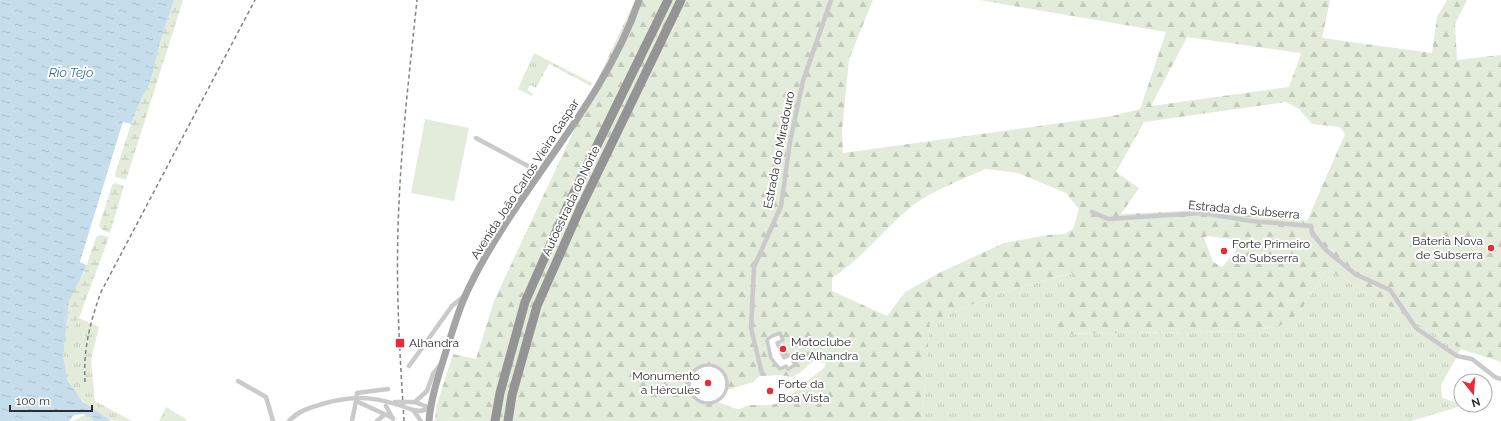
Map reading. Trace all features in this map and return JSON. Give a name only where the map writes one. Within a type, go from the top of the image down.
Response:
[{"type":"highway","name":"Autoestrada do Norte","points":[[495,421],[500,392],[525,302],[567,206],[668,0]]},
{"type":"highway","name":"Autoestrada do Norte","points":[[508,421],[512,395],[537,306],[579,212],[681,0]]},
{"type":"main road","name":"Avenida João Carlos Vieira Gaspar","points":[[429,421],[430,408],[442,363],[466,294],[515,210],[541,173],[613,60],[630,26],[639,0]]},
{"type":"street","name":"Estrada do Miradouro","points":[[762,374],[751,328],[754,267],[781,206],[790,142],[803,81],[831,0]]},
{"type":"street","points":[[476,138],[541,173]]},
{"type":"street","name":"Estrada da Subserra","points":[[1092,212],[1108,219],[1202,213],[1251,221],[1311,226],[1312,233],[1326,250],[1354,274],[1390,290],[1416,328],[1457,356],[1472,359],[1495,377],[1501,378]]},
{"type":"street","points":[[409,366],[452,306],[466,294]]},
{"type":"street","points":[[780,333],[783,340],[777,343],[784,358],[790,355],[795,364],[788,369],[786,366],[780,369],[771,358],[767,340],[780,333]]},
{"type":"street","points":[[415,402],[424,394],[433,374],[442,363]]},
{"type":"street","points":[[707,364],[720,368],[728,380],[725,394],[712,403],[705,403],[696,399],[691,393],[689,386],[692,373],[698,367],[707,364]]},
{"type":"street","points":[[238,381],[266,397],[273,421]]},
{"type":"street","points":[[352,421],[357,393],[388,389]]},
{"type":"street","points":[[289,421],[300,412],[308,408],[349,397],[378,399],[393,402],[413,410],[421,411],[430,408]]},
{"type":"street","points":[[356,401],[393,420]]},
{"type":"street","points":[[393,402],[422,403],[430,408]]},
{"type":"street","points":[[386,406],[393,420]]},
{"type":"street","points":[[413,410],[420,419]]},
{"type":"street","points":[[377,421],[384,415]]},
{"type":"green space","points":[[174,0],[183,0],[126,180],[116,177],[115,174],[131,124],[141,99],[150,83],[161,39]]},
{"type":"green space","points":[[635,0],[873,0],[849,59],[842,131],[843,153],[1112,116],[1140,109],[1166,32],[979,0],[1330,0],[1322,38],[1432,53],[1437,17],[1447,0],[1467,0],[1455,24],[1457,60],[1501,55],[1501,362],[1461,349],[1327,269],[1299,313],[1281,325],[1252,331],[1055,334],[1075,272],[999,293],[930,322],[922,421],[435,421],[436,407],[453,354],[476,359],[494,301]],"holes":[[[1187,37],[1301,54],[1289,87],[1151,106]],[[1286,102],[1299,109],[1312,124],[1340,127],[1345,134],[1307,221],[1203,210],[1121,214],[1139,188],[1116,172],[1144,122]],[[986,169],[1018,173],[1066,193],[1079,209],[1073,229],[1065,234],[1048,235],[1004,243],[939,273],[905,292],[887,316],[832,291],[832,278],[854,262],[912,206],[938,191]],[[1207,236],[1239,240],[1235,252],[1222,267],[1213,262],[1204,238]],[[779,333],[782,340],[777,343],[784,358],[790,355],[795,365],[788,369],[786,366],[780,369],[771,358],[767,340]],[[813,361],[826,363],[824,368],[780,403],[776,404],[748,405],[738,409],[717,402],[704,402],[697,400],[694,397],[689,386],[692,373],[703,366],[709,365],[716,366],[724,372],[727,379],[727,390],[753,382],[762,374],[763,376],[780,375],[792,377],[801,372]]]},
{"type":"green space","points":[[534,53],[592,83],[591,86],[549,64],[536,88],[530,85],[527,90],[533,94],[532,96],[518,89]]},
{"type":"green space","points":[[425,119],[469,128],[454,201],[411,193]]},
{"type":"green space","points":[[115,183],[124,186],[110,233],[104,231],[99,226],[112,185]]},
{"type":"green space","points":[[102,235],[109,237],[79,318],[64,344],[69,301],[77,282],[84,273],[96,237]]},
{"type":"green space","points":[[1327,269],[1461,349],[1441,385],[1442,398],[1453,401],[1453,409],[1411,421],[922,421],[930,322],[999,293],[1076,272],[1056,334],[1252,331],[1281,325],[1299,313]]},
{"type":"green space","points":[[79,318],[99,327],[91,359],[95,401],[132,421],[110,420],[100,415],[81,399],[68,379],[64,368],[64,344]]},
{"type":"green space","points":[[166,407],[186,419],[186,421],[159,421]]},
{"type":"green space","points":[[86,414],[94,421],[73,421]]},
{"type":"water","name":"Rio Tejo","points":[[0,0],[174,0],[161,39],[150,83],[141,99],[131,124],[123,122],[80,262],[87,265],[69,301],[63,357],[68,381],[83,402],[111,421],[94,421],[86,414],[74,415],[69,421],[0,421]]},
{"type":"pier","points":[[123,122],[131,124],[130,126],[124,125],[82,261],[88,263],[87,265],[80,262]]},
{"type":"railway","points":[[85,382],[86,347],[101,292],[255,0]]},
{"type":"railway","points":[[404,421],[398,302],[398,230],[403,143],[417,0]]},
{"type":"place","name":"Bateria Nova de Subserra","points":[[1491,248]]},
{"type":"place","name":"Forte Primeiro da Subserra","points":[[1224,251]]},
{"type":"place","name":"Alhandra","points":[[400,343]]},
{"type":"place","name":"Motoclube de Alhandra","points":[[783,349]]},
{"type":"place","name":"Monumento a Hércules","points":[[708,383]]},
{"type":"place","name":"Forte da Boa Vista","points":[[770,391]]}]
